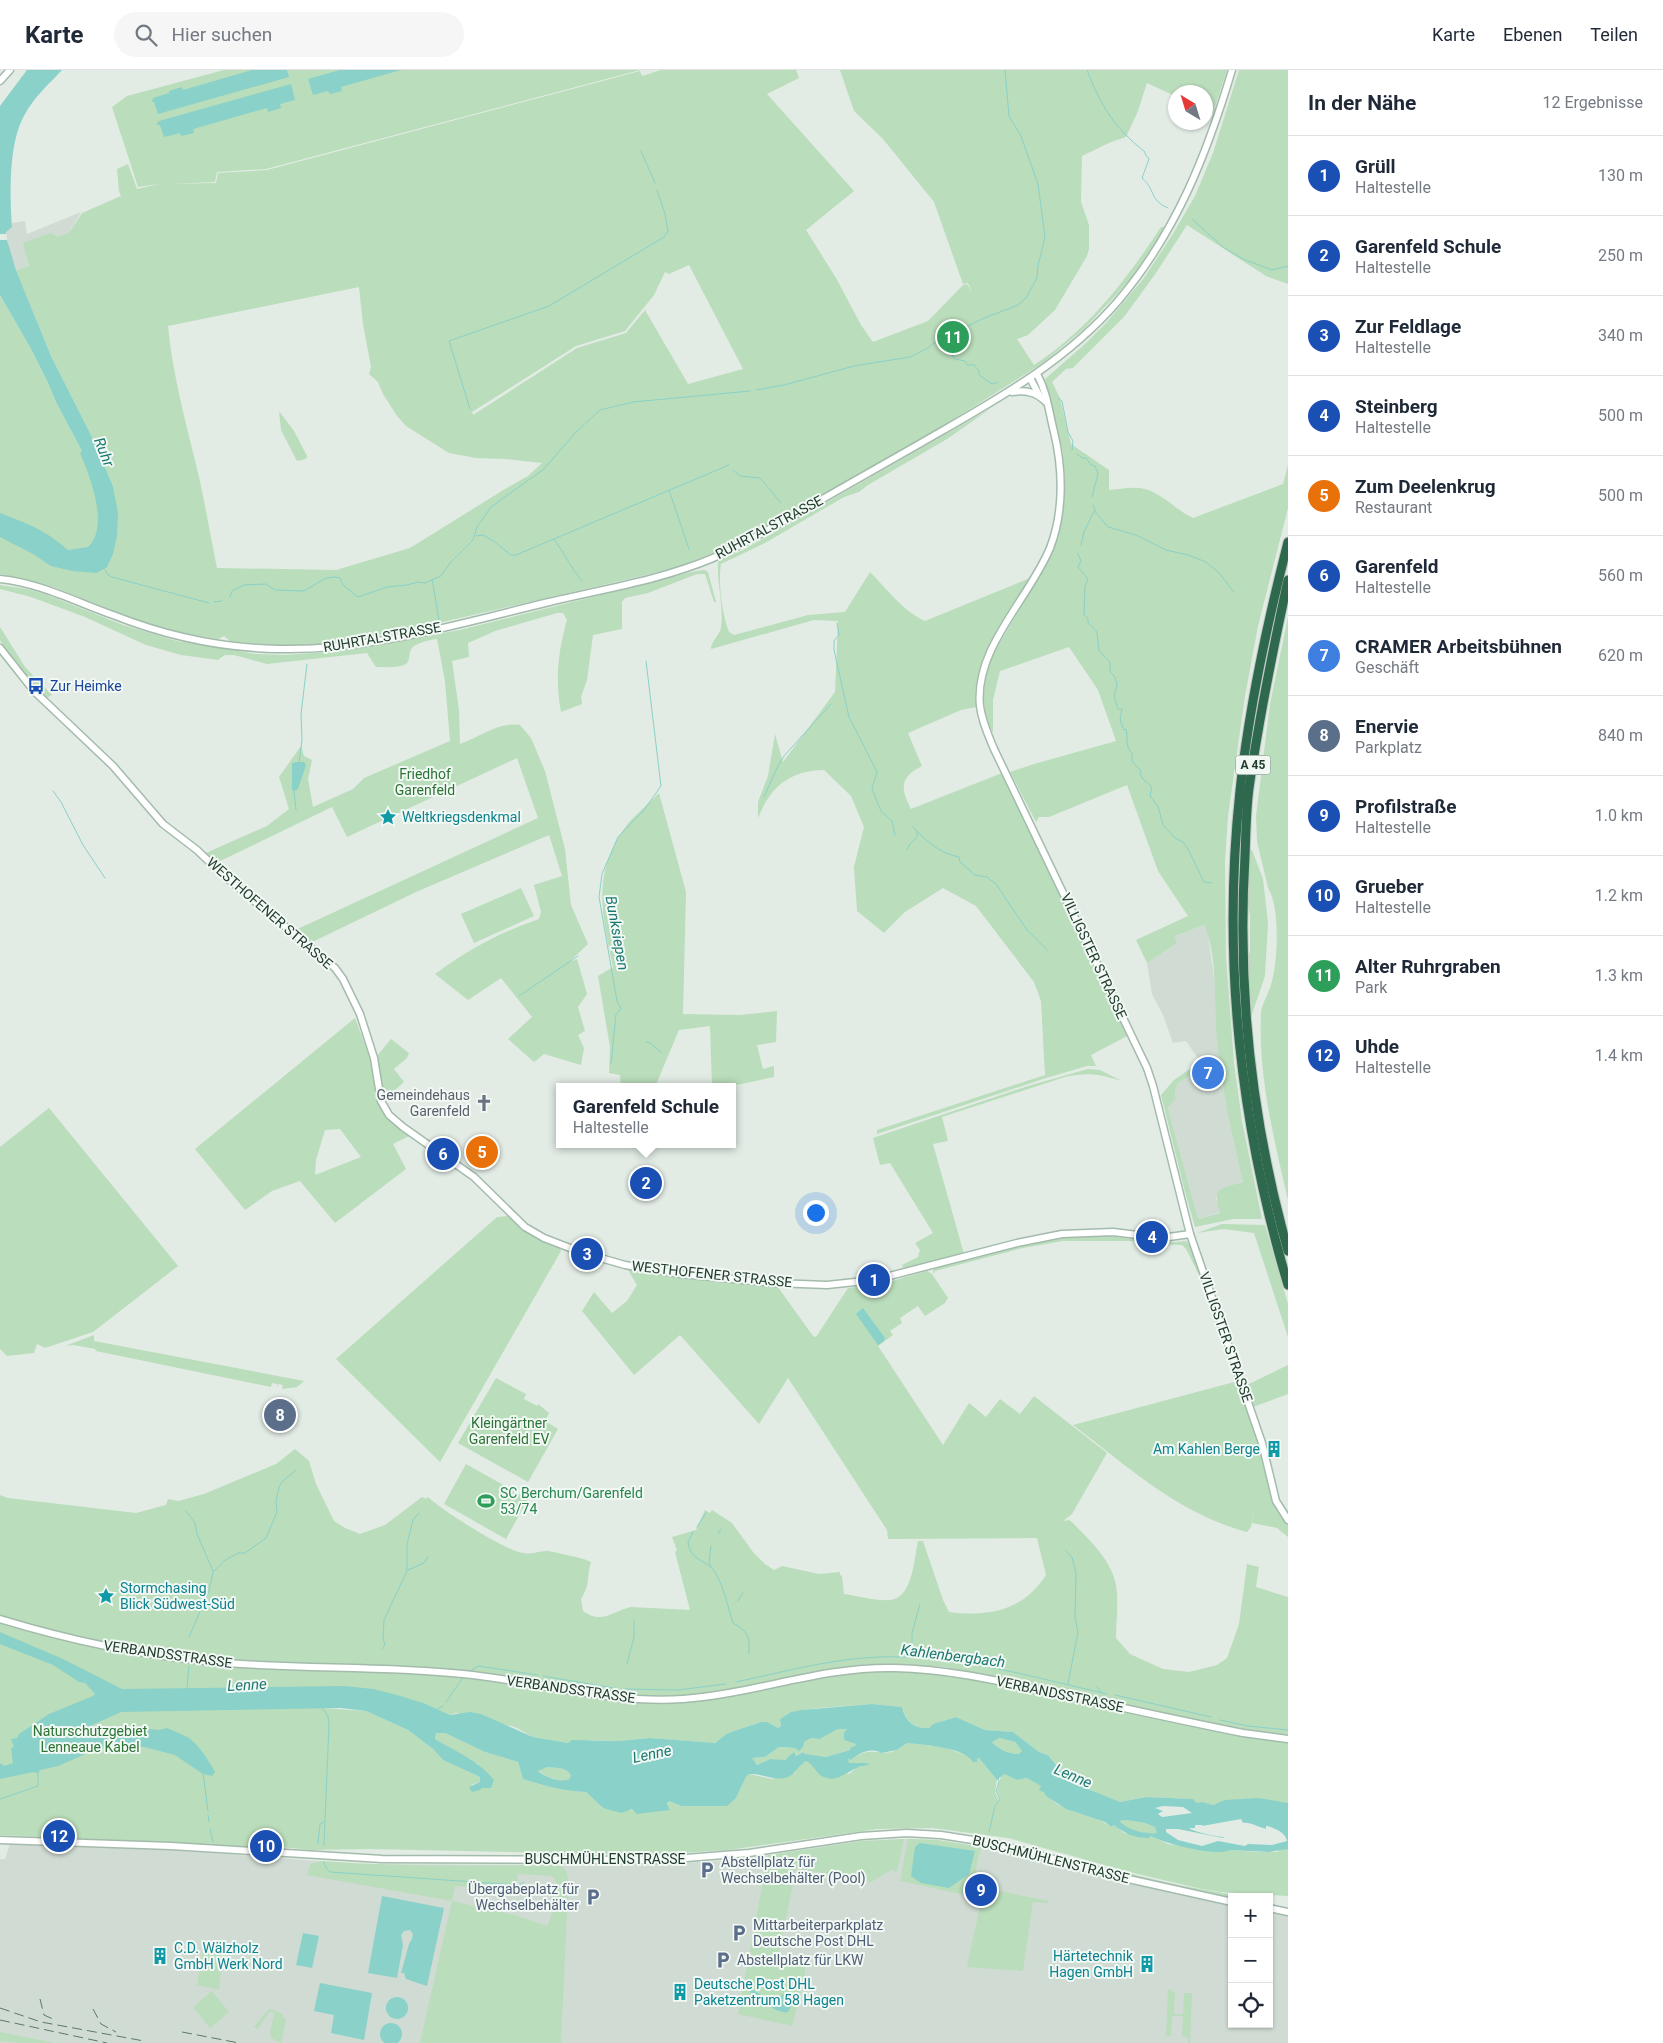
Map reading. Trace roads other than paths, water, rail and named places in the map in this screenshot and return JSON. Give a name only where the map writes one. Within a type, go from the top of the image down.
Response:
[{"type":"highway","name":"A 45","points":[[1288,542],[1264,639],[1247,735],[1237,821],[1233,892],[1233,966],[1243,1085],[1250,1132],[1267,1210],[1288,1285]]},
{"type":"highway","name":"A 45","points":[[1288,580],[1268,668],[1249,789],[1242,924],[1247,1023],[1256,1105],[1265,1155],[1288,1251]]},
{"type":"main road","points":[[0,81],[10,70]]},
{"type":"main road","name":"RUHRTALSTRASSE","points":[[0,579],[48,590],[144,627],[217,644],[263,648],[311,649],[405,636],[660,576],[709,560],[757,536],[1008,393],[1062,355],[1103,318],[1131,285],[1174,222],[1198,172],[1232,70]]},
{"type":"main road","name":"VILLIGSTER STRASSE","points":[[1036,374],[1043,386],[1056,438],[1060,467],[1060,491],[1055,530],[1045,558],[996,642],[986,663],[980,692],[982,714],[994,749],[1147,1068],[1190,1234],[1262,1443],[1276,1501],[1288,1520]]},
{"type":"main road","name":"VILLIGSTER STRASSE","points":[[1030,378],[1040,396],[1046,402]]},
{"type":"main road","points":[[1008,393],[1023,391],[1040,396]]},
{"type":"main road","name":"WESTHOFENER STRASSE","points":[[0,648],[34,691],[113,766],[163,824],[197,850],[222,874],[335,968],[343,979],[357,1007],[367,1034],[374,1058],[379,1093],[385,1108],[403,1127],[474,1177],[517,1220],[535,1234],[610,1261],[654,1270],[811,1285],[874,1280],[1017,1243],[1062,1234],[1113,1232],[1162,1238],[1190,1234]]},
{"type":"main road","name":"VERBANDSSTRASSE","points":[[0,1619],[62,1636],[122,1649],[205,1661],[475,1675],[614,1697],[673,1699],[729,1693],[843,1670],[893,1668],[944,1671],[1243,1733],[1288,1738]]},
{"type":"main road","name":"BUSCHMÜHLENSTRASSE","points":[[0,1840],[170,1846],[382,1859],[661,1860],[749,1853],[861,1836],[924,1834],[998,1844],[1134,1880],[1228,1901]]},
{"type":"main road","points":[[1273,1909],[1288,1912]]},
{"type":"water","points":[[27,70],[62,70],[33,102],[19,126],[11,169],[12,227],[6,234],[0,234],[0,106]]},
{"type":"water","points":[[252,70],[287,70],[289,77],[158,114],[154,102],[152,102],[153,98],[169,93],[169,91],[182,87],[183,90]]},
{"type":"water","points":[[340,70],[401,70],[341,87],[342,91],[330,94],[328,91],[313,95],[308,79]]},
{"type":"water","points":[[291,84],[295,100],[280,104],[281,108],[268,112],[267,108],[193,129],[194,133],[181,136],[180,133],[164,137],[160,125],[157,125],[159,121]]},
{"type":"water","points":[[0,240],[7,240],[16,270],[51,356],[96,445],[113,487],[118,513],[117,536],[113,554],[107,567],[97,573],[72,571],[51,566],[33,554],[0,537],[0,513],[43,532],[68,550],[88,547],[94,538],[98,515],[93,488],[80,453],[82,451],[30,347],[0,295]]},
{"type":"water","points":[[304,762],[306,765],[298,789],[294,791],[292,790],[292,763]]},
{"type":"water","points":[[863,1308],[885,1338],[878,1345],[856,1314]]},
{"type":"water","name":"Lenne","points":[[0,1632],[63,1659],[122,1689],[344,1686],[373,1689],[426,1704],[450,1715],[470,1712],[481,1714],[533,1737],[568,1743],[572,1740],[618,1741],[650,1738],[715,1743],[728,1733],[761,1722],[767,1722],[778,1728],[781,1726],[780,1719],[791,1712],[801,1710],[872,1704],[902,1707],[908,1720],[919,1727],[929,1728],[933,1724],[956,1717],[985,1730],[1013,1732],[1039,1752],[1048,1755],[1066,1777],[1088,1789],[1120,1802],[1146,1797],[1193,1799],[1197,1803],[1202,1802],[1213,1805],[1225,1800],[1258,1798],[1288,1803],[1288,1849],[1269,1852],[1230,1850],[1214,1852],[1179,1846],[1151,1836],[1149,1838],[1135,1836],[1122,1831],[1114,1825],[1111,1827],[1105,1822],[1066,1809],[1039,1790],[1041,1786],[1027,1778],[1017,1780],[1004,1774],[997,1780],[979,1758],[977,1762],[973,1762],[968,1757],[953,1750],[907,1743],[897,1750],[881,1753],[869,1751],[861,1753],[851,1760],[848,1759],[849,1763],[867,1763],[869,1765],[858,1767],[840,1777],[826,1778],[820,1775],[806,1761],[788,1777],[773,1778],[749,1774],[736,1798],[727,1806],[681,1806],[669,1801],[667,1803],[670,1810],[637,1814],[632,1809],[621,1813],[603,1808],[586,1792],[554,1788],[523,1779],[518,1762],[485,1752],[445,1733],[436,1733],[435,1739],[474,1762],[494,1780],[491,1788],[482,1788],[472,1792],[469,1787],[480,1782],[480,1777],[443,1760],[433,1749],[408,1730],[366,1711],[341,1708],[121,1712],[90,1726],[86,1734],[88,1736],[130,1727],[159,1730],[167,1728],[194,1742],[215,1772],[212,1776],[203,1774],[175,1755],[144,1747],[110,1747],[97,1749],[58,1766],[40,1770],[38,1773],[33,1772],[0,1779],[0,1763],[4,1766],[13,1763],[11,1748],[14,1747],[11,1739],[17,1738],[19,1734],[49,1714],[95,1694],[85,1683],[79,1682],[53,1665],[0,1644]],"holes":[[[838,1729],[847,1729],[844,1733],[844,1740],[856,1744],[850,1750],[826,1757],[805,1754],[803,1752],[796,1756],[794,1752],[785,1760],[770,1759],[757,1765],[752,1758],[765,1757],[779,1747],[795,1748],[799,1751],[803,1747],[804,1742],[811,1738],[820,1739]],[[1000,1738],[1015,1742],[1022,1751],[1018,1754],[1008,1752],[1000,1749],[992,1742]],[[547,1767],[564,1769],[571,1776],[565,1780],[549,1777],[538,1771]],[[1163,1806],[1183,1807],[1192,1813],[1162,1817],[1158,1814],[1163,1811],[1155,1808]],[[1241,1819],[1243,1823],[1266,1829],[1266,1826],[1268,1826],[1277,1830],[1284,1835],[1287,1841],[1272,1845],[1248,1844],[1245,1846],[1218,1841],[1202,1846],[1178,1840],[1166,1832],[1166,1829],[1178,1829],[1223,1838],[1224,1837],[1201,1833],[1189,1828],[1195,1828],[1195,1825]],[[1126,1820],[1145,1823],[1155,1827],[1157,1833],[1146,1833],[1127,1827],[1119,1821]]]},
{"type":"water","points":[[920,1843],[975,1851],[969,1874],[949,1888],[921,1883],[911,1876],[915,1847]]},
{"type":"water","points":[[382,1896],[444,1908],[427,1986],[406,1979],[404,1973],[401,1973],[412,1939],[413,1934],[410,1930],[404,1931],[401,1935],[403,1945],[397,1978],[368,1973]]},
{"type":"water","points":[[303,1933],[319,1936],[312,1968],[296,1965]]},
{"type":"water","points":[[320,1983],[372,1993],[364,2040],[331,2033],[334,2015],[314,2011]]},
{"type":"water","points":[[751,1989],[772,2001],[787,1992],[795,1999],[788,2012],[778,2011],[750,1992]]},
{"type":"water","points":[[397,1997],[405,2000],[408,2008],[405,2016],[397,2019],[389,2016],[386,2008],[389,2000]]},
{"type":"water","points":[[391,2023],[399,2026],[402,2034],[399,2042],[387,2044],[383,2042],[380,2034],[383,2026]]},
{"type":"waterway","points":[[756,390],[784,385],[854,366],[910,357],[928,348],[935,342],[982,319],[1018,305],[1026,298],[1037,278],[1045,237],[1038,184],[1021,136],[1009,116],[1005,70]]},
{"type":"waterway","points":[[1087,70],[1110,116],[1125,134],[1145,152],[1149,159],[1142,178],[1158,202],[1168,208]]},
{"type":"waterway","points":[[641,151],[655,183]]},
{"type":"waterway","points":[[470,409],[449,341],[549,306],[664,237],[668,231],[665,214],[657,190]]},
{"type":"waterway","points":[[1192,219],[1223,247],[1243,259],[1272,270],[1288,266]]},
{"type":"waterway","points":[[941,340],[946,341],[952,347],[952,355],[955,359],[965,361],[967,365],[974,365],[979,371],[979,375],[992,384],[998,382]]},
{"type":"waterway","points":[[230,597],[232,591],[244,585],[266,584],[275,590],[304,591],[326,578],[335,577],[340,578],[343,585],[358,597],[387,587],[418,582],[425,583],[441,576],[450,563],[473,540],[477,527],[491,507],[544,469],[576,432],[600,410],[633,402],[750,391]]},
{"type":"waterway","points":[[1058,398],[1062,401],[1068,432],[1073,441],[1072,450]]},
{"type":"waterway","points":[[1077,454],[1082,458],[1086,458],[1091,465],[1095,466],[1098,474],[1092,497]]},
{"type":"waterway","points":[[476,536],[483,535],[511,555],[516,555],[729,465]]},
{"type":"waterway","points":[[733,470],[740,476],[760,478],[781,503]]},
{"type":"waterway","points":[[669,490],[689,549]]},
{"type":"waterway","points":[[1093,505],[1096,513],[1108,527],[1136,535],[1166,550],[1188,555],[1206,562],[1219,573],[1234,592]]},
{"type":"waterway","points":[[1081,545],[1084,532],[1094,511]]},
{"type":"waterway","points":[[554,539],[582,581]]},
{"type":"waterway","points":[[1078,554],[1081,561],[1078,567],[1088,579],[1085,586],[1084,615],[1088,618],[1088,623],[1097,632],[1099,651],[1110,662],[1110,671],[1115,677],[1117,685],[1114,696],[1118,709],[1122,709],[1120,720],[1124,730],[1126,729],[1132,761],[1141,771],[1140,774],[1143,779],[1152,787],[1150,796],[1158,806],[1163,825],[1175,838],[1183,842],[1204,882],[1212,883]]},
{"type":"waterway","points":[[104,568],[108,575],[112,577],[209,603]]},
{"type":"waterway","points":[[432,579],[439,620]]},
{"type":"waterway","points":[[214,602],[222,601]]},
{"type":"waterway","points":[[837,623],[839,635],[834,641],[834,650],[849,717],[877,772],[872,789],[881,811],[892,821],[895,835]]},
{"type":"waterway","name":"Bunksiepen","points":[[611,1064],[616,1014],[621,1009],[617,1001],[599,897],[602,874],[618,837],[644,810],[661,786],[646,661]]},
{"type":"waterway","points":[[299,763],[302,740],[301,714],[307,664]]},
{"type":"waterway","points":[[764,797],[784,756],[831,704]]},
{"type":"waterway","points":[[53,791],[61,802],[83,845],[105,878]]},
{"type":"waterway","points":[[294,791],[296,810]]},
{"type":"waterway","points":[[913,827],[933,846],[945,853],[959,857],[960,862],[975,875],[987,877],[996,884],[1027,930],[1048,951]]},
{"type":"waterway","points":[[907,850],[917,837],[917,832]]},
{"type":"waterway","points":[[519,996],[578,956]]},
{"type":"waterway","points":[[646,1042],[662,1053]]},
{"type":"waterway","points":[[189,1637],[209,1591],[213,1572],[224,1561],[238,1553],[245,1553],[266,1538],[277,1512],[276,1501],[279,1487],[296,1470]]},
{"type":"waterway","points":[[186,1511],[195,1523],[197,1534],[213,1571]]},
{"type":"waterway","points":[[382,1649],[385,1644],[383,1639],[384,1620],[407,1571],[407,1544],[413,1520],[419,1513]]},
{"type":"waterway","points":[[697,1527],[706,1513]]},
{"type":"waterway","points":[[718,1534],[721,1529]]},
{"type":"waterway","points":[[693,1532],[688,1542],[692,1554],[708,1565],[719,1579],[733,1623],[747,1635],[749,1654]]},
{"type":"waterway","points":[[711,1546],[709,1562],[711,1567]]},
{"type":"waterway","points":[[1066,1551],[1072,1557],[1076,1573],[1075,1617],[1078,1632],[1068,1684]]},
{"type":"waterway","points":[[408,1570],[424,1563],[428,1557]]},
{"type":"waterway","points":[[738,1601],[743,1593]]},
{"type":"waterway","points":[[912,1657],[912,1633],[920,1604]]},
{"type":"waterway","points":[[627,1664],[634,1637],[634,1620]]},
{"type":"waterway","name":"Kahlenbergbach","points":[[736,1682],[842,1660],[907,1657],[936,1659],[994,1668],[1107,1694]]},
{"type":"waterway","points":[[187,1688],[189,1666]]},
{"type":"waterway","name":"Kahlenbergbach","points":[[469,1672],[478,1666],[538,1675]]},
{"type":"waterway","name":"Kahlenbergbach","points":[[446,1702],[464,1676]]},
{"type":"waterway","name":"Kahlenbergbach","points":[[543,1676],[613,1688]]},
{"type":"waterway","name":"Kahlenbergbach","points":[[624,1689],[678,1690],[725,1684]]},
{"type":"waterway","name":"Kahlenbergbach","points":[[1097,1687],[1101,1692]]},
{"type":"waterway","name":"Kahlenbergbach","points":[[1115,1695],[1211,1717]]},
{"type":"waterway","name":"Kahlenbergbach","points":[[437,1709],[443,1706]]},
{"type":"waterway","points":[[323,1709],[328,1716],[329,1724],[324,1845]]},
{"type":"waterway","name":"Kahlenbergbach","points":[[1220,1720],[1248,1726],[1288,1730]]},
{"type":"waterway","points":[[0,1799],[38,1786],[38,1772]]},
{"type":"waterway","points":[[203,1773],[208,1811]]},
{"type":"waterway","points":[[989,1832],[995,1806],[1000,1799],[996,1791],[999,1782],[998,1777]]},
{"type":"waterway","points":[[208,1815],[209,1822]]},
{"type":"waterway","points":[[318,1843],[320,1824],[324,1822]]},
{"type":"waterway","points":[[210,1829],[213,1842]]},
{"type":"waterway","points":[[324,1862],[330,1872],[518,1885],[524,1889]]},
{"type":"waterway","points":[[519,1885],[524,1882]]},
{"type":"railway","points":[[40,1999],[44,2015],[55,2020]]},
{"type":"railway","points":[[0,2008],[41,2022],[144,2041]]},
{"type":"railway","points":[[93,2009],[101,2024],[116,2032]]},
{"type":"railway","points":[[0,2020],[107,2043]]},
{"type":"railway","points":[[182,2032],[239,2043]]},
{"type":"place","name":"Alter Ruhrgraben","points":[[953,337]]},
{"type":"place","name":"Zur Heimke","points":[[36,686]]},
{"type":"place","name":"Weltkriegsdenkmal","points":[[388,817]]},
{"type":"place","name":"CRAMER Arbeitsbühnen","points":[[1208,1073]]},
{"type":"place","name":"Gemeindehaus Garenfeld","points":[[484,1103]]},
{"type":"place","name":"Zum Deelenkrug","points":[[482,1152]]},
{"type":"place","name":"Garenfeld","points":[[443,1154]]},
{"type":"place","name":"Garenfeld Schule","points":[[646,1183]]},
{"type":"place","name":"Steinberg","points":[[1152,1237]]},
{"type":"place","name":"Zur Feldlage","points":[[587,1254]]},
{"type":"place","name":"Grüll","points":[[874,1280]]},
{"type":"place","name":"Enervie","points":[[280,1415]]},
{"type":"place","name":"Am Kahlen Berge","points":[[1274,1449]]},
{"type":"place","name":"SC Berchum/Garenfeld 53/74","points":[[486,1501]]},
{"type":"place","name":"Stormchasing Blick Südwest-Süd","points":[[106,1596]]},
{"type":"place","name":"Uhde","points":[[59,1836]]},
{"type":"place","name":"Grueber","points":[[266,1846]]},
{"type":"place","name":"Abstellplatz für Wechselbehälter (Pool)","points":[[707,1870]]},
{"type":"place","name":"Profilstraße","points":[[981,1890]]},
{"type":"place","name":"Übergabeplatz für Wechselbehälter","points":[[593,1897]]},
{"type":"place","name":"Mittarbeiterparkplatz Deutsche Post DHL","points":[[739,1933]]},
{"type":"place","name":"C.D. Wälzholz GmbH Werk Nord","points":[[160,1956]]},
{"type":"place","name":"Abstellplatz für LKW","points":[[723,1960]]},
{"type":"place","name":"Härtetechnik Hagen GmbH","points":[[1147,1964]]},
{"type":"place","name":"Deutsche Post DHL Paketzentrum 58 Hagen","points":[[680,1992]]},
{"type":"water label","name":"Ruhr","points":[[104,452]]},
{"type":"park label","name":"Friedhof Garenfeld","points":[[425,782]]},
{"type":"park label","name":"Kleingärtner Garenfeld EV","points":[[509,1432]]},
{"type":"park label","name":"Naturschutzgebiet Lenneaue Kabel","points":[[90,1739]]}]
